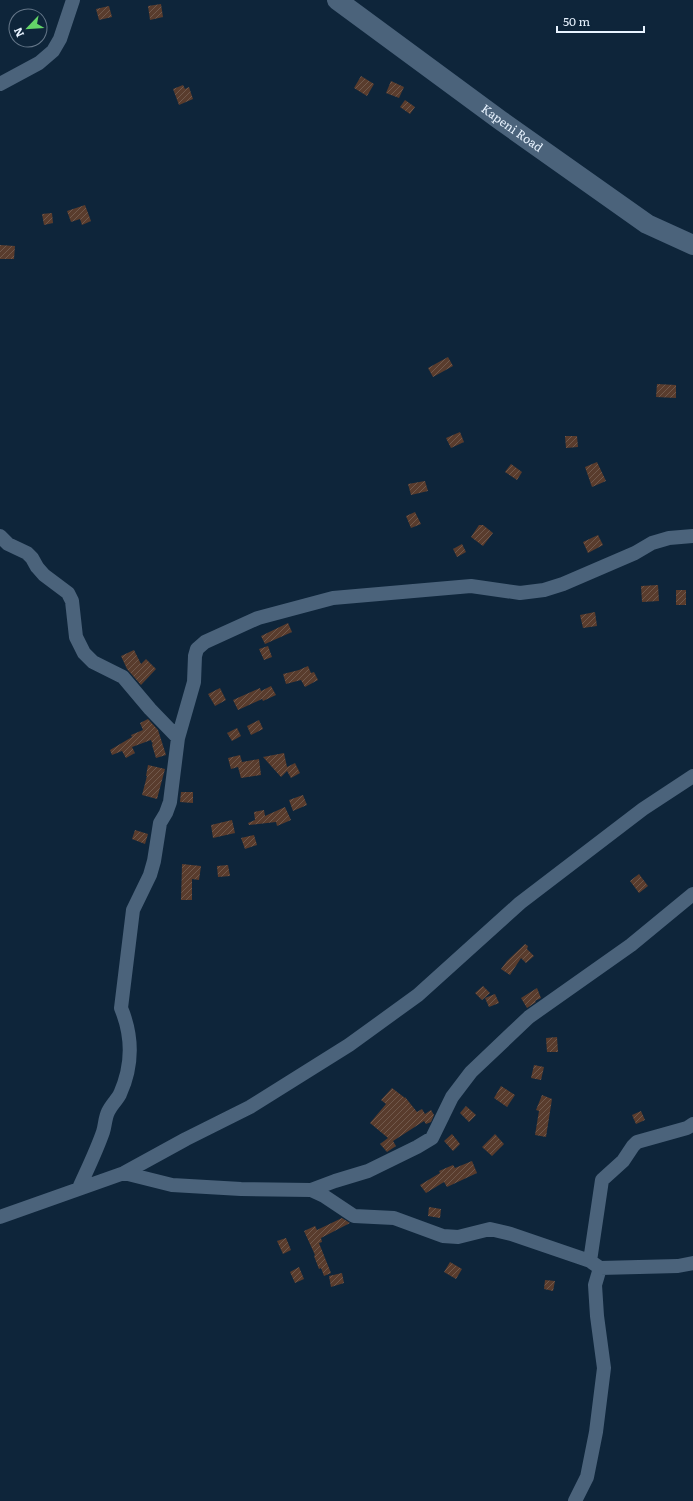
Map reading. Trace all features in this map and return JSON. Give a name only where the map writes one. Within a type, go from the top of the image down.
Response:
[{"type":"main road","name":"Kapeni Road","points":[[337,0],[500,120],[647,224],[693,245]]},
{"type":"street","points":[[0,84],[39,63],[53,51],[60,39],[73,0]]},
{"type":"street","points":[[0,536],[8,544],[27,553],[44,575],[68,593],[72,601],[76,637],[84,652],[93,662],[123,677],[150,709],[178,738]]},
{"type":"street","points":[[79,1188],[92,1159],[108,1112],[119,1095],[128,1073],[130,1049],[126,1021],[121,1008],[133,910],[150,875],[154,861],[160,823],[170,802],[178,738],[194,682],[195,656],[197,649],[205,642],[258,618],[333,598],[471,586],[483,586],[520,593],[544,590],[564,584],[635,553],[652,543],[669,538],[693,536]]},
{"type":"street","points":[[0,1217],[124,1173],[250,1107],[349,1045],[418,995],[520,903],[643,808],[693,776]]},
{"type":"street","points":[[124,1173],[172,1185],[241,1189],[311,1190],[334,1181],[368,1171],[396,1158],[432,1138],[452,1097],[471,1072],[529,1017],[631,945],[693,894]]},
{"type":"street","points":[[575,1501],[587,1477],[595,1440],[604,1368],[596,1316],[595,1285],[595,1264],[602,1180],[623,1161],[637,1142],[687,1128],[693,1124]]},
{"type":"street","points":[[311,1190],[324,1196],[354,1216],[394,1218],[443,1236],[458,1237],[490,1229],[511,1234],[595,1264],[678,1266],[693,1263]]},
{"type":"building","points":[[161,4],[163,17],[150,20],[148,6]]},
{"type":"building","points":[[109,6],[112,17],[99,20],[96,9]]},
{"type":"building","points":[[361,76],[374,84],[367,96],[354,88]]},
{"type":"building","points":[[391,81],[404,87],[399,98],[386,93]]},
{"type":"building","points":[[183,85],[185,89],[189,87],[193,99],[179,105],[173,89]]},
{"type":"building","points":[[405,100],[415,107],[410,114],[400,107]]},
{"type":"building","points":[[85,205],[91,221],[82,225],[80,219],[71,222],[67,211]]},
{"type":"building","points":[[52,213],[53,223],[44,225],[42,214]]},
{"type":"building","points":[[0,245],[15,246],[14,259],[0,259]]},
{"type":"building","points":[[448,357],[453,366],[433,377],[428,368]]},
{"type":"building","points":[[657,384],[676,385],[676,398],[656,397]]},
{"type":"building","points":[[460,432],[464,442],[451,448],[446,438]]},
{"type":"building","points":[[565,436],[577,436],[578,447],[566,448]]},
{"type":"building","points":[[597,462],[606,481],[592,487],[585,467]]},
{"type":"building","points":[[511,464],[522,472],[517,480],[505,472]]},
{"type":"building","points":[[425,481],[428,491],[411,495],[408,484]]},
{"type":"building","points":[[415,512],[421,524],[411,528],[406,516]]},
{"type":"building","points":[[479,525],[483,525],[493,533],[483,546],[471,537]]},
{"type":"building","points":[[598,535],[603,545],[588,553],[583,542]]},
{"type":"building","points":[[462,544],[466,552],[457,557],[453,549]]},
{"type":"building","points":[[658,585],[659,601],[642,602],[641,586]]},
{"type":"building","points":[[676,590],[686,590],[686,605],[676,605]]},
{"type":"building","points":[[595,612],[597,626],[583,628],[580,615]]},
{"type":"building","points":[[288,623],[292,632],[265,644],[261,636]]},
{"type":"building","points":[[268,646],[272,657],[264,660],[259,649]]},
{"type":"building","points":[[134,650],[141,664],[146,659],[156,669],[141,685],[127,669],[121,656]]},
{"type":"building","points":[[308,666],[311,673],[314,672],[318,680],[305,687],[301,680],[286,684],[283,674]]},
{"type":"building","points":[[271,686],[276,695],[263,701],[262,699],[238,710],[233,700],[260,688],[261,691]]},
{"type":"building","points":[[220,688],[226,700],[215,706],[208,694]]},
{"type":"building","points":[[148,719],[158,730],[166,755],[156,758],[152,745],[153,742],[152,743],[151,740],[132,747],[135,753],[126,758],[122,751],[112,755],[110,750],[132,737],[131,735],[143,730],[140,723]]},
{"type":"building","points":[[259,720],[263,729],[251,735],[247,726]]},
{"type":"building","points":[[237,728],[241,736],[232,741],[227,733]]},
{"type":"building","points":[[284,753],[287,767],[295,763],[300,773],[291,778],[287,771],[281,777],[263,757]]},
{"type":"building","points":[[240,755],[242,762],[259,759],[261,775],[241,778],[238,767],[231,769],[228,758]]},
{"type":"building","points":[[148,765],[165,769],[157,799],[142,795]]},
{"type":"building","points":[[181,792],[193,792],[193,803],[180,802]]},
{"type":"building","points":[[303,795],[307,805],[293,811],[289,800]]},
{"type":"building","points":[[285,807],[291,820],[277,826],[276,822],[249,825],[248,823],[255,820],[254,812],[264,810],[265,816]]},
{"type":"building","points":[[232,820],[235,833],[213,838],[211,825]]},
{"type":"building","points":[[135,830],[148,834],[145,844],[132,839]]},
{"type":"building","points":[[254,835],[257,845],[245,849],[241,838]]},
{"type":"building","points":[[182,864],[201,866],[199,880],[192,879],[192,900],[181,900]]},
{"type":"building","points":[[228,865],[230,876],[218,877],[217,866]]},
{"type":"building","points":[[639,874],[648,886],[639,893],[630,881]]},
{"type":"building","points":[[525,944],[528,946],[527,949],[534,956],[526,963],[521,958],[510,975],[501,969],[507,961]]},
{"type":"building","points":[[483,986],[490,993],[482,1000],[475,993]]},
{"type":"building","points":[[537,988],[541,998],[527,1008],[521,998]]},
{"type":"building","points":[[495,994],[499,1003],[489,1007],[485,998]]},
{"type":"building","points":[[557,1037],[558,1052],[547,1052],[546,1038]]},
{"type":"building","points":[[534,1065],[544,1067],[541,1080],[531,1078]]},
{"type":"building","points":[[501,1086],[515,1095],[507,1107],[494,1098]]},
{"type":"building","points":[[392,1088],[405,1097],[417,1112],[422,1109],[425,1114],[431,1110],[434,1115],[431,1122],[426,1124],[424,1121],[393,1141],[396,1146],[387,1152],[380,1144],[388,1138],[370,1123],[386,1104],[381,1100]]},
{"type":"building","points":[[542,1095],[552,1099],[546,1137],[535,1135],[539,1111],[536,1110]]},
{"type":"building","points":[[466,1106],[476,1115],[469,1122],[460,1113]]},
{"type":"building","points":[[641,1111],[645,1120],[636,1124],[632,1115]]},
{"type":"building","points":[[452,1134],[460,1144],[453,1151],[444,1141]]},
{"type":"building","points":[[495,1134],[504,1144],[492,1156],[482,1147]]},
{"type":"building","points":[[472,1161],[477,1173],[447,1187],[444,1182],[426,1193],[420,1185],[440,1173],[439,1171],[453,1165],[455,1168]]},
{"type":"building","points":[[429,1207],[441,1209],[440,1218],[428,1216]]},
{"type":"building","points":[[342,1218],[350,1223],[321,1238],[322,1242],[319,1243],[331,1273],[324,1276],[321,1268],[319,1269],[314,1256],[315,1255],[304,1231],[315,1226],[317,1230]]},
{"type":"building","points":[[286,1238],[291,1250],[283,1254],[277,1241]]},
{"type":"building","points":[[450,1262],[462,1269],[456,1279],[444,1272]]},
{"type":"building","points":[[299,1267],[304,1279],[295,1283],[290,1272]]},
{"type":"building","points":[[342,1273],[344,1283],[331,1287],[329,1276]]},
{"type":"building","points":[[545,1280],[555,1281],[553,1291],[544,1289]]}]
